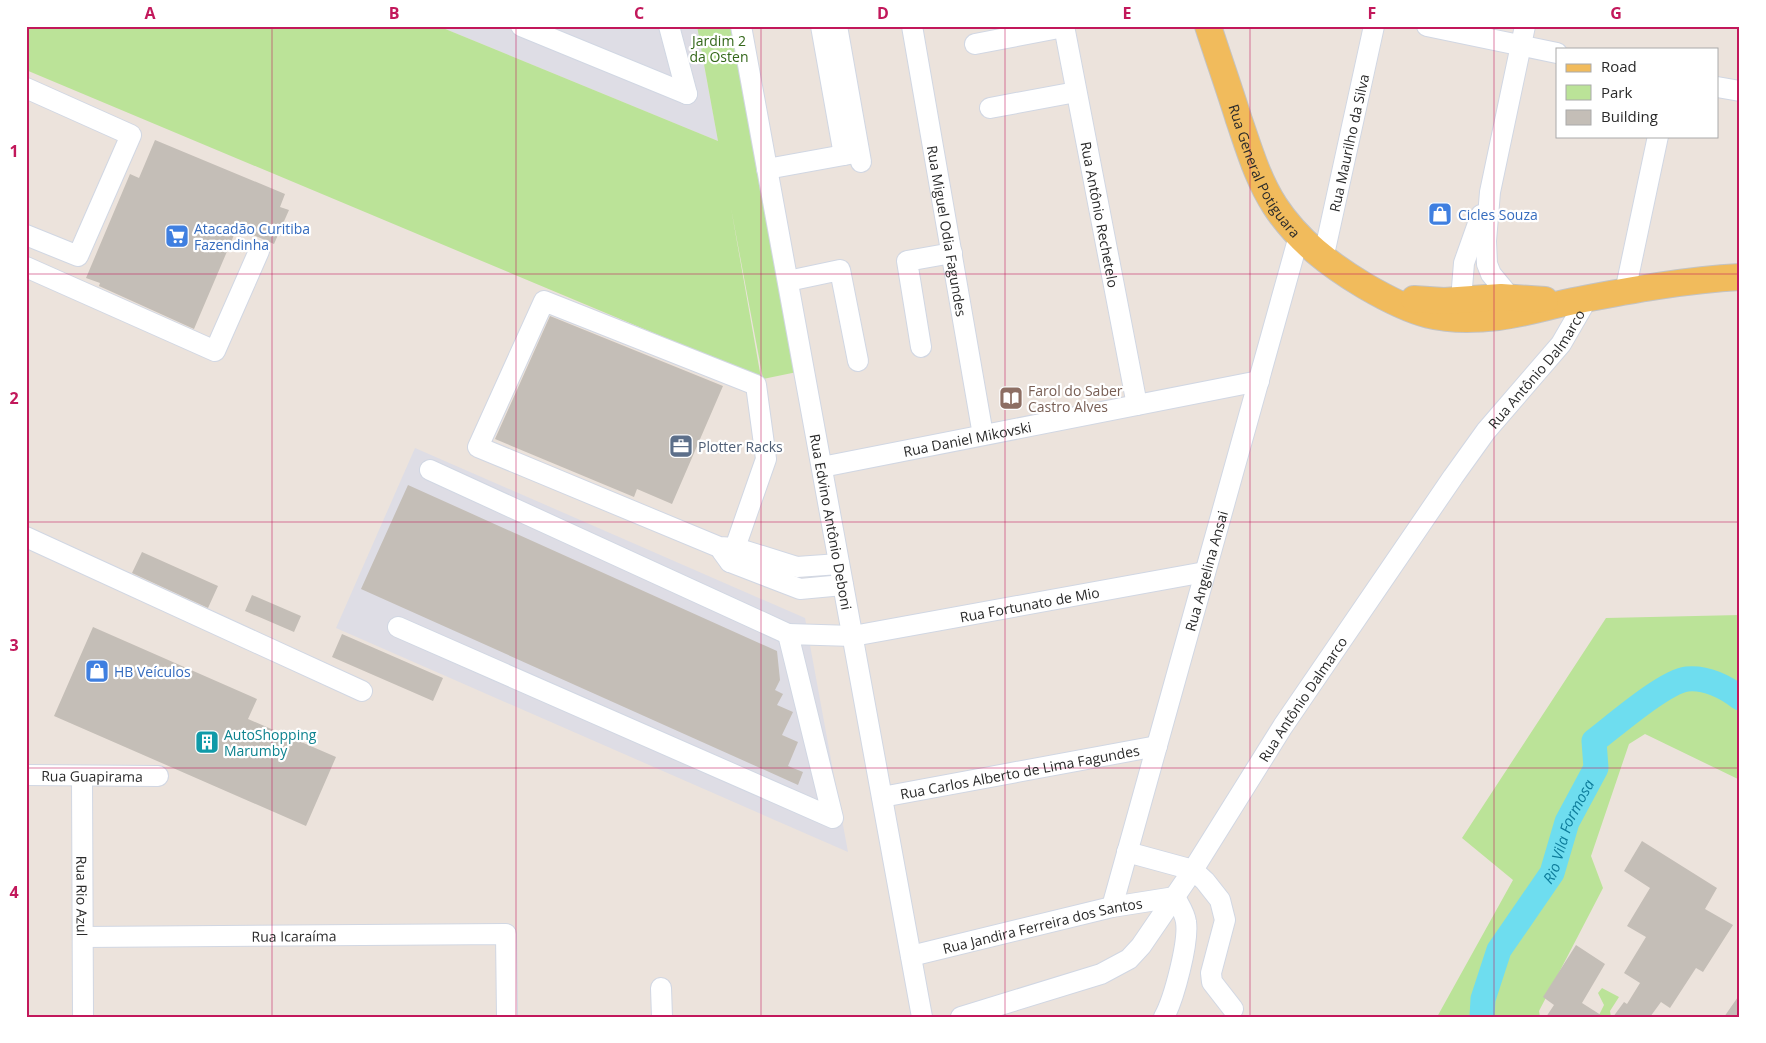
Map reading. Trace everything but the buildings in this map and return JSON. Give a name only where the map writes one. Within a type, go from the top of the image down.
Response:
[{"type":"main road","name":"Rua General Potiguara","points":[[1208,26],[1257,171],[1276,207],[1299,236],[1323,259],[1401,306],[1438,318],[1474,320],[1504,307],[1583,299],[1695,281],[1740,277]]},
{"type":"main road","name":"Rua General Potiguara","points":[[1365,286],[1418,300],[1461,300]]},
{"type":"main road","points":[[1461,300],[1504,307]]},
{"type":"street","points":[[521,26],[549,31],[687,94],[669,26]]},
{"type":"street","name":"Rua Edvino Antônio Deboni","points":[[741,26],[922,1017]]},
{"type":"street","points":[[821,26],[855,157]]},
{"type":"street","points":[[837,26],[855,157]]},
{"type":"street","name":"Rua Miguel Odia Fagundes","points":[[912,26],[983,435]]},
{"type":"street","name":"Rua Maurilho da Silva","points":[[1323,259],[1374,26]]},
{"type":"street","points":[[1427,26],[1556,53]]},
{"type":"street","points":[[1504,307],[1487,264],[1486,241],[1490,192],[1525,26]]},
{"type":"street","points":[[975,44],[1064,27]]},
{"type":"street","name":"Rua Antônio Rechetelo","points":[[1064,27],[1137,405]]},
{"type":"street","points":[[1718,86],[1740,91]]},
{"type":"street","points":[[26,88],[130,135],[78,256],[26,235]]},
{"type":"street","points":[[990,108],[1076,92]]},
{"type":"street","points":[[1625,292],[1658,138]]},
{"type":"street","points":[[768,169],[855,157]]},
{"type":"street","points":[[1461,300],[1464,263],[1490,192]]},
{"type":"street","name":"Rua Angelina Ansai","points":[[1112,907],[1299,236]]},
{"type":"street","points":[[26,267],[215,351],[259,251]]},
{"type":"street","points":[[921,347],[907,261],[952,253]]},
{"type":"street","points":[[788,281],[840,270],[858,361]]},
{"type":"street","name":"Rua Antônio Dalmarco","points":[[961,1017],[1116,968],[1129,959],[1141,946],[1193,870],[1283,726],[1453,477],[1486,431],[1561,344],[1583,299]]},
{"type":"street","points":[[729,552],[766,459],[756,385],[544,301],[478,446],[729,552],[800,589],[843,585]]},
{"type":"street","name":"Rua Daniel Mikovski","points":[[822,467],[1259,381]]},
{"type":"street","points":[[398,627],[833,818],[788,634],[430,470]]},
{"type":"street","points":[[26,537],[362,691]]},
{"type":"street","points":[[729,552],[797,567],[839,564]]},
{"type":"street","name":"Rua Fortunato de Mio","points":[[788,634],[853,636],[1205,572]]},
{"type":"street","name":"Rua Carlos Alberto de Lima Fagundes","points":[[882,797],[1156,746]]},
{"type":"street","name":"Rua Guapirama","points":[[26,775],[158,776]]},
{"type":"street","name":"Rua Rio Azul","points":[[82,776],[83,1017]]},
{"type":"street","points":[[1127,852],[1193,870],[1205,881],[1220,900],[1225,920],[1211,973],[1212,982],[1233,1009]]},
{"type":"street","points":[[1164,1017],[1176,982],[1186,931],[1184,915],[1175,897]]},
{"type":"street","name":"Rua Jandira Ferreira dos Santos","points":[[911,956],[1112,907],[1175,897]]},
{"type":"street","name":"Rua Icaraíma","points":[[83,937],[506,934],[507,1017]]},
{"type":"street","points":[[661,988],[662,1017]]},
{"type":"shaded area","points":[[438,26],[697,26],[718,141]]},
{"type":"shaded area","points":[[415,448],[805,618],[848,852],[336,628]]},
{"type":"green space","name":"Jardim 2 da Osten","points":[[26,26],[438,26],[718,141],[697,26],[733,26],[797,372],[763,379],[731,208],[761,378],[26,70]]},
{"type":"green space","points":[[1740,615],[1740,780],[1645,734],[1629,744],[1591,856],[1603,888],[1539,1011],[1540,1017],[1437,1017],[1513,880],[1462,838],[1606,618]]},
{"type":"green space","points":[[1602,988],[1619,997],[1610,1011],[1611,1017],[1598,1017],[1604,1005],[1598,993]]},
{"type":"waterway","name":"Rio Vila Formosa","points":[[1482,1017],[1483,999],[1499,950],[1552,873],[1567,822],[1596,768],[1594,741],[1653,696],[1677,682],[1687,679],[1708,681],[1740,698]]},
{"type":"place","name":"Cicles Souza","points":[[1440,214]]},
{"type":"place","name":"Atacadão Curitiba Fazendinha","points":[[177,236]]},
{"type":"place","name":"Farol do Saber Castro Alves","points":[[1011,398]]},
{"type":"place","name":"Plotter Racks","points":[[681,446]]},
{"type":"place","name":"HB Veículos","points":[[97,671]]},
{"type":"place","name":"AutoShopping Marumby","points":[[207,742]]}]
